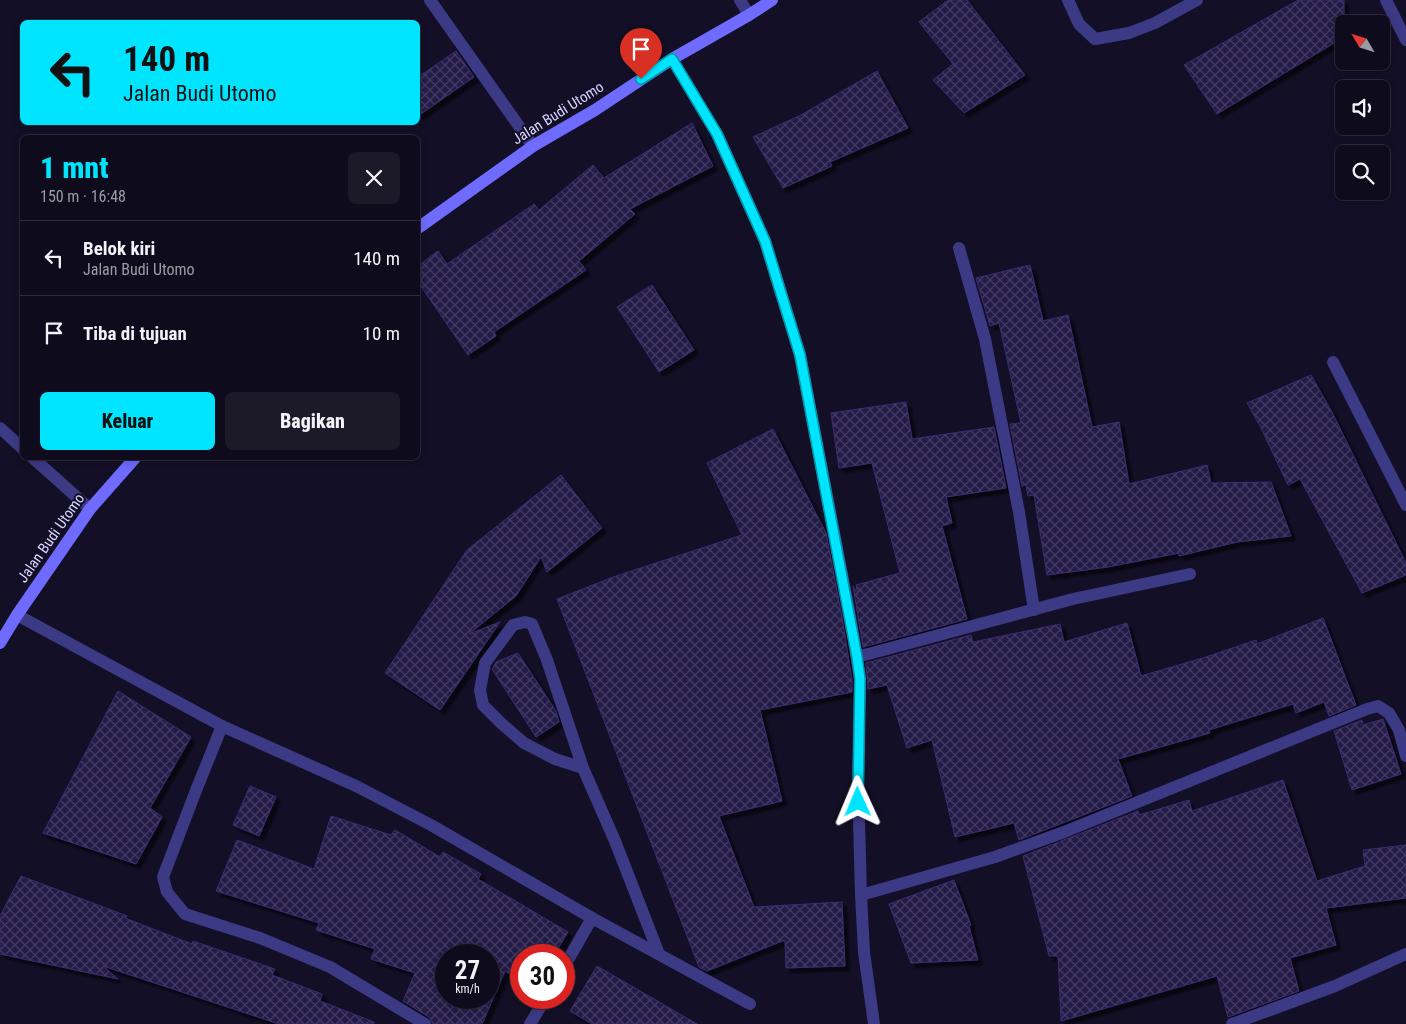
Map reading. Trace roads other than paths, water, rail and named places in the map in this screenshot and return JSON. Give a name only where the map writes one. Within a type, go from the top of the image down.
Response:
[{"type":"main road","name":"Jalan Budi Utomo","points":[[420,227],[533,146],[595,110],[672,59],[772,0]]},
{"type":"main road","name":"Jalan Budi Utomo","points":[[0,643],[90,509],[133,460]]},
{"type":"street","points":[[430,0],[533,146]]},
{"type":"street","points":[[740,0],[749,15]]},
{"type":"street","points":[[1068,0],[1079,24],[1095,39],[1129,33],[1155,23],[1197,0]]},
{"type":"street","points":[[1386,0],[1406,40]]},
{"type":"street","points":[[672,59],[717,134],[765,241],[800,355],[860,679],[858,783],[861,895],[864,952],[874,1024]]},
{"type":"street","points":[[959,248],[985,339],[1018,512],[1034,610]]},
{"type":"street","points":[[1333,362],[1406,505]]},
{"type":"street","points":[[0,428],[20,446]]},
{"type":"street","points":[[35,460],[90,509]]},
{"type":"street","points":[[857,657],[1073,599],[1190,574]]},
{"type":"street","points":[[17,615],[222,726],[340,779],[414,816],[592,918],[750,1004]]},
{"type":"street","points":[[584,768],[555,759],[524,743],[483,705],[480,690],[485,663],[513,625],[525,622],[532,624],[535,629],[584,768],[659,954]]},
{"type":"street","points":[[861,895],[995,857],[1064,832],[1378,706],[1389,713],[1399,730],[1406,756]]},
{"type":"street","points":[[222,726],[164,877],[167,892],[185,914],[260,938],[330,967],[425,1024]]},
{"type":"street","points":[[575,948],[592,918]]},
{"type":"street","points":[[1232,1024],[1335,986],[1406,954]]},
{"type":"street","points":[[530,1024],[539,1009]]}]
